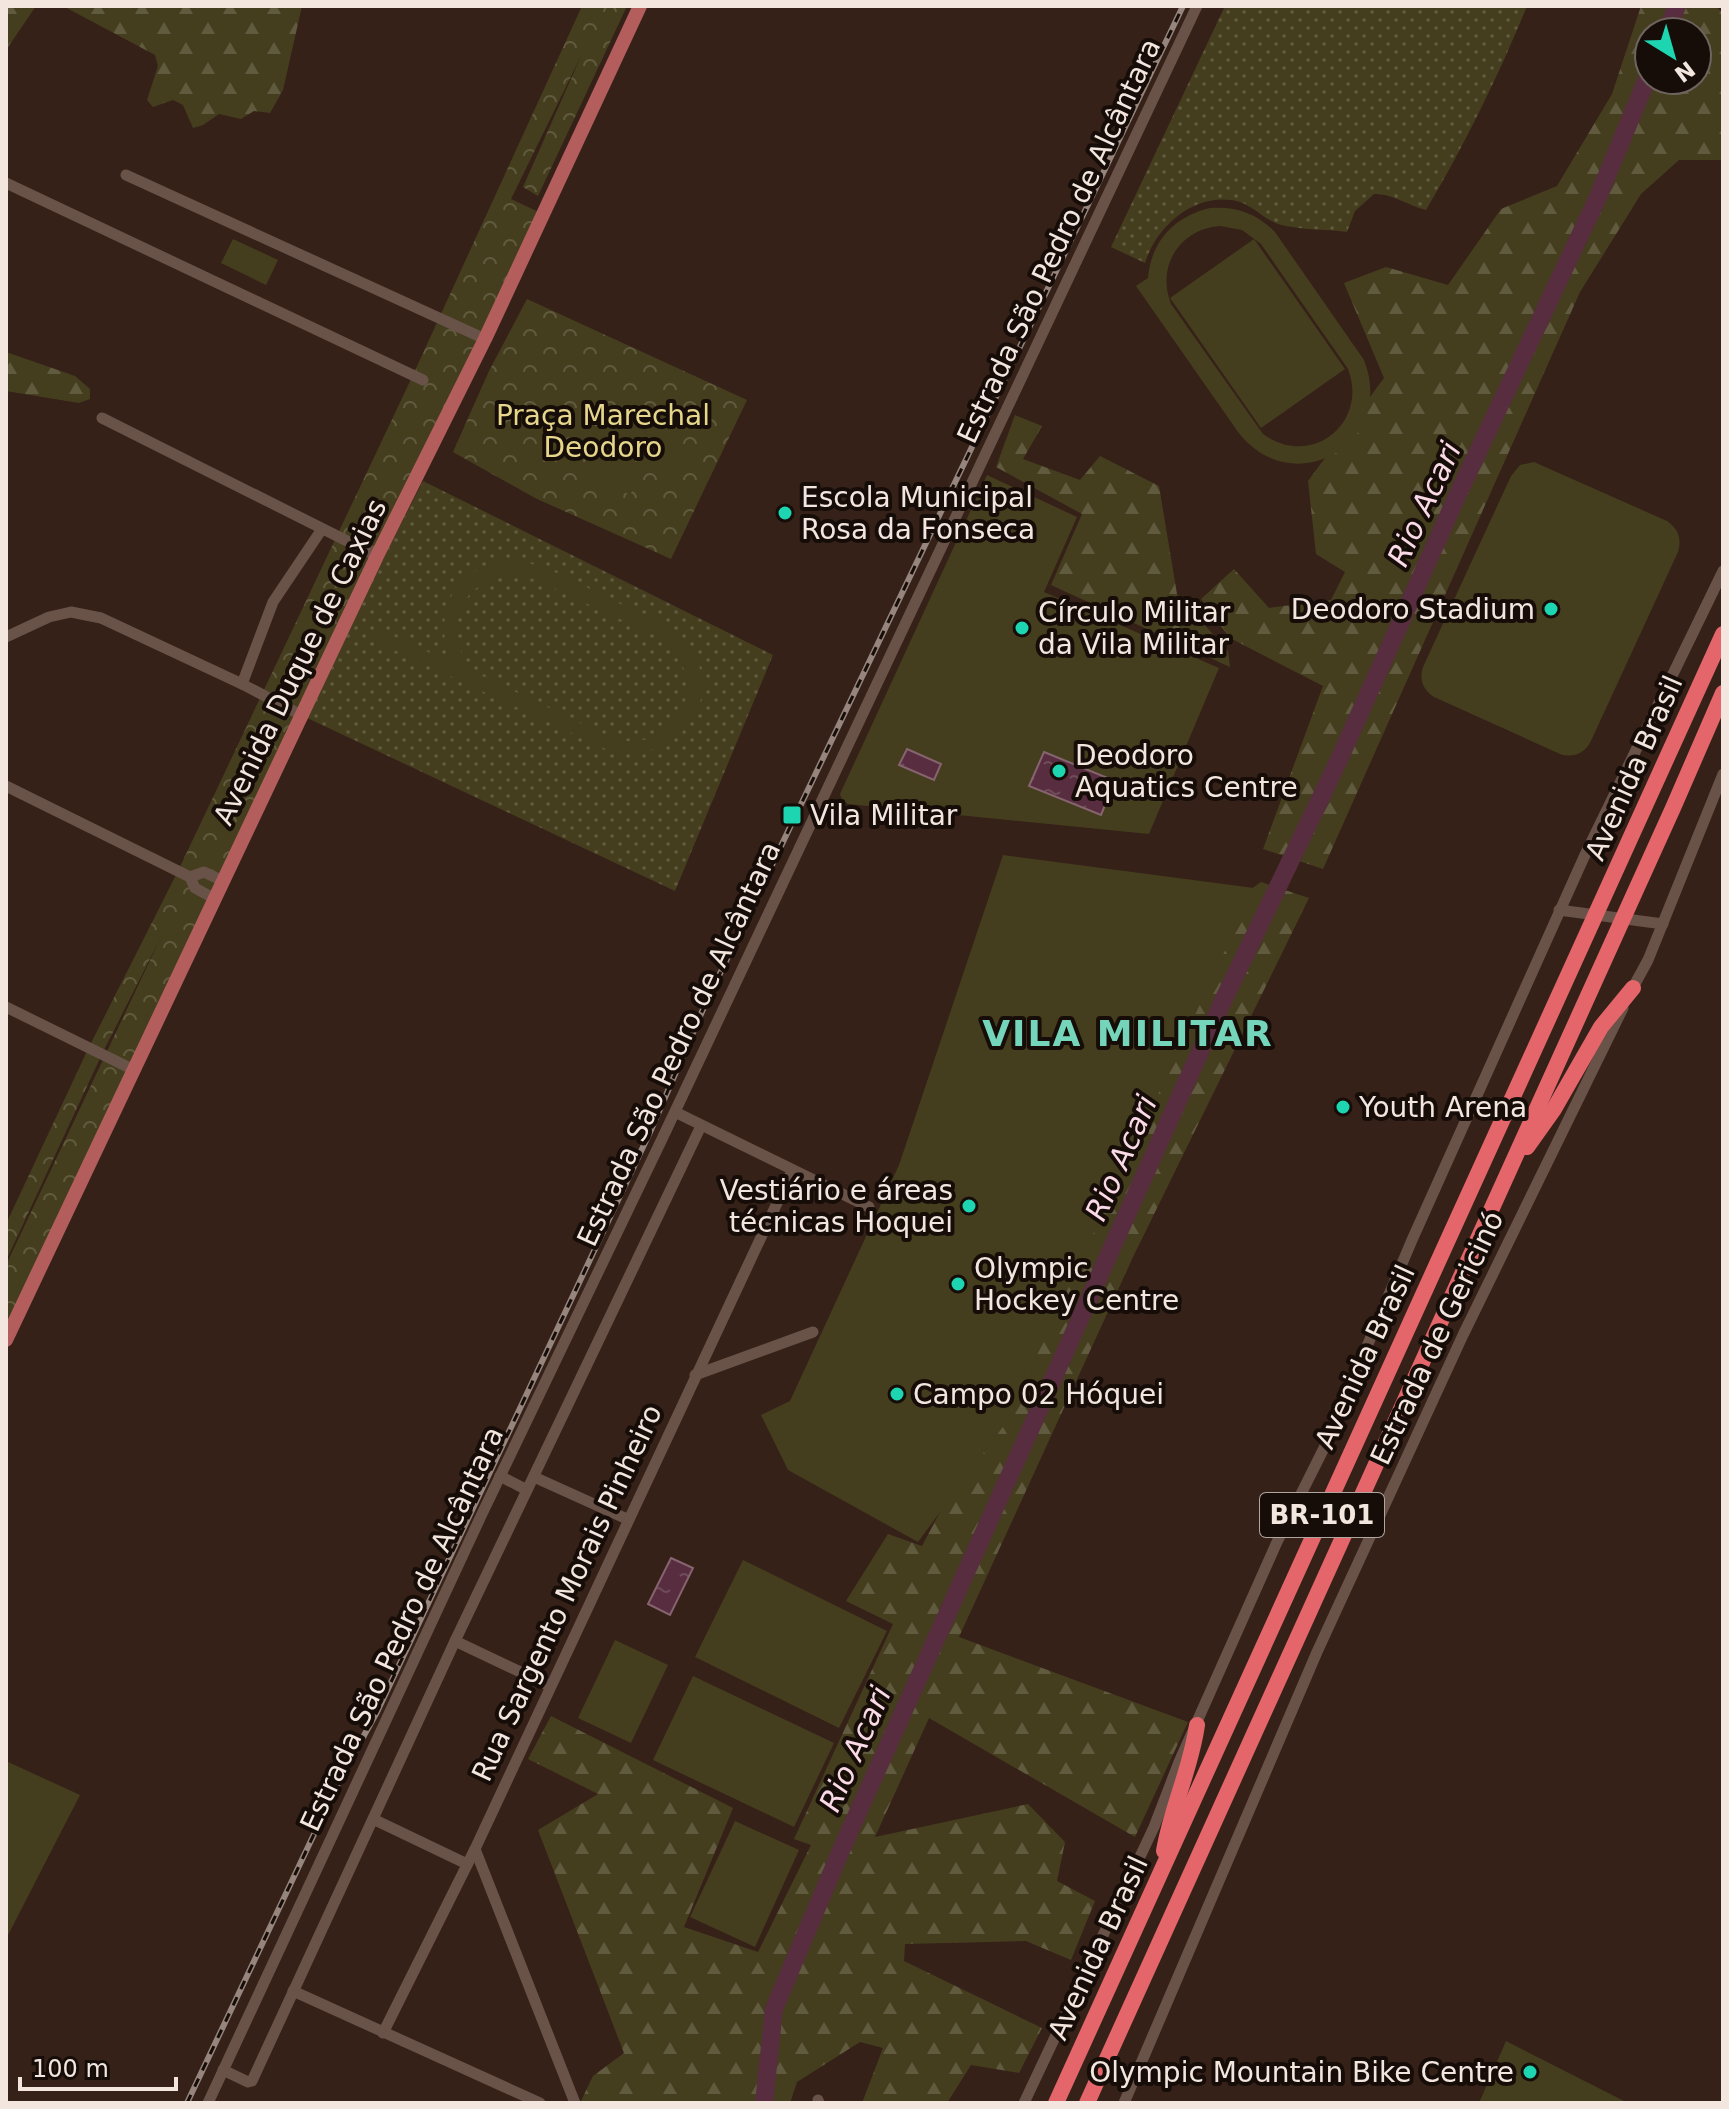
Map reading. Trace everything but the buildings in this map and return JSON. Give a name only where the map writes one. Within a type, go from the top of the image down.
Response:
[{"type":"highway","name":"Avenida Brasil","points":[[1056,2103],[1723,634]]},
{"type":"highway","name":"Avenida Brasil","points":[[1087,2103],[1723,693]]},
{"type":"highway","points":[[1504,1181],[1554,1109],[1601,1027],[1633,988]]},
{"type":"highway","points":[[1160,1874],[1169,1826],[1194,1748],[1197,1725]]},
{"type":"main road","name":"Avenida Duque de Caxias","points":[[6,1340],[377,556],[485,339],[640,6]]},
{"type":"street","name":"Estrada São Pedro de Alcântara","points":[[208,2103],[500,1476],[1197,6]]},
{"type":"street","points":[[126,175],[485,339]]},
{"type":"street","points":[[6,183],[423,380]]},
{"type":"street","points":[[102,418],[377,556]]},
{"type":"street","points":[[242,684],[273,602],[322,529]]},
{"type":"street","points":[[1024,2103],[1154,1827],[1277,1542],[1324,1448],[1412,1240],[1559,910],[1723,571]]},
{"type":"street","points":[[6,637],[26,625],[71,612],[101,618],[303,716]]},
{"type":"street","name":"Estrada de Gericinó","points":[[1124,2103],[1323,1638],[1463,1335],[1663,924],[1723,774]]},
{"type":"street","points":[[6,786],[190,877],[195,888],[215,899]]},
{"type":"street","points":[[190,877],[204,872],[223,881]]},
{"type":"street","points":[[1559,910],[1663,924]]},
{"type":"street","points":[[6,1007],[134,1070]]},
{"type":"street","points":[[675,1112],[869,1207]]},
{"type":"street","points":[[223,2070],[252,2081],[455,1641],[701,1126]]},
{"type":"street","name":"Rua Sargento Morais Pinheiro","points":[[383,2033],[475,1849],[792,1171]]},
{"type":"street","points":[[695,1375],[813,1332]]},
{"type":"street","points":[[500,1476],[527,1490]]},
{"type":"street","points":[[534,1477],[627,1519]]},
{"type":"street","points":[[455,1641],[550,1686]]},
{"type":"street","points":[[373,1819],[467,1864]]},
{"type":"street","points":[[475,1849],[575,2103]]},
{"type":"street","points":[[293,1991],[540,2103]]},
{"type":"green space","points":[[6,6],[36,6],[6,50]]},
{"type":"green space","points":[[63,6],[302,6],[283,90],[270,113],[254,111],[241,119],[219,114],[193,128],[183,105],[173,100],[153,107],[147,100],[158,66],[155,55]]},
{"type":"green space","points":[[582,6],[627,6],[538,196],[523,187],[582,54],[511,199],[543,214],[6,1346],[6,1265],[161,937],[102,1054],[6,1261],[6,1224],[89,1047],[178,871],[413,375]]},
{"type":"green space","points":[[1225,6],[1527,6],[1480,110],[1426,210],[1374,194],[1355,211],[1347,232],[1286,226],[1273,222],[1240,202],[1209,201],[1181,213],[1169,223],[1159,235],[1145,263],[1111,247]]},
{"type":"green space","points":[[1641,6],[1715,6],[1723,13],[1723,160],[1679,160],[1641,194],[1580,292],[1323,869],[1263,849],[1323,686],[1230,638],[1201,599],[1234,569],[1269,608],[1331,600],[1345,572],[1316,554],[1308,481],[1384,378],[1344,283],[1386,267],[1448,285],[1501,209],[1557,186],[1612,94],[1633,30],[1633,96],[1713,96],[1713,16],[1638,16]]},
{"type":"green space","points":[[1228,208],[1253,216],[1268,225],[1364,360],[1370,390],[1366,417],[1353,438],[1334,454],[1311,463],[1286,463],[1261,453],[1238,432],[1136,286],[1148,278],[1154,253],[1167,232],[1197,212]],"holes":[[[1220,226],[1242,230],[1261,244],[1348,369],[1352,389],[1350,407],[1343,423],[1331,435],[1316,443],[1299,446],[1281,444],[1263,434],[1171,304],[1167,290],[1169,263],[1183,242],[1193,234]]]},
{"type":"green space","points":[[233,239],[278,260],[266,285],[221,263]]},
{"type":"green space","points":[[1254,239],[1345,369],[1261,428],[1170,298]]},
{"type":"green space","name":"Praça Marechal Deodoro","points":[[527,299],[747,400],[671,559],[535,498],[453,452],[489,371]]},
{"type":"green space","points":[[6,352],[75,376],[90,389],[90,399],[79,403],[6,391]]},
{"type":"green space","points":[[1015,415],[1042,426],[1023,459],[1080,480],[1100,456],[1159,486],[1177,594],[1228,651],[1230,667],[1051,585],[1082,514],[996,467]]},
{"type":"green space","points":[[659,441],[691,456],[682,474],[650,460]]},
{"type":"green space","points":[[603,444],[645,467],[630,495],[588,472]]},
{"type":"green space","name":"Deodoro Stadium","points":[[1534,462],[1667,521],[1679,538],[1678,552],[1590,743],[1573,755],[1560,754],[1434,697],[1422,680],[1423,667],[1511,476],[1520,465]]},
{"type":"green space","name":"Círculo Militar da Vila Militar","points":[[987,475],[1077,517],[1044,592],[1219,668],[1149,834],[848,804],[842,800],[840,794]]},
{"type":"green space","points":[[423,481],[773,655],[675,891],[303,716]]},
{"type":"green space","points":[[514,560],[540,567],[651,617],[676,632],[689,646],[700,667],[702,689],[698,708],[688,726],[655,749],[633,753],[610,751],[375,641],[380,630],[450,662],[444,625],[453,593],[476,570],[493,563]],"holes":[[[513,574],[534,579],[654,635],[673,650],[684,668],[687,688],[683,706],[673,723],[658,735],[638,741],[614,739],[476,673],[464,657],[458,641],[460,610],[468,597],[479,586],[495,578]]]},
{"type":"green space","name":"Olympic Hockey Centre","points":[[1003,855],[1254,888],[1005,1424],[918,1542],[788,1470],[761,1415],[790,1401],[899,1165]]},
{"type":"green space","points":[[1261,882],[1309,898],[1133,1257],[959,1637],[1188,1722],[1135,1837],[929,1718],[875,1837],[1028,1804],[1065,1842],[1057,1881],[1095,1901],[1071,1960],[1026,1941],[905,1944],[904,1961],[1042,2028],[1019,2073],[971,2065],[947,2103],[862,2103],[883,2048],[860,2042],[797,2082],[790,2103],[580,2103],[593,2076],[624,2053],[538,1830],[598,1794],[528,1759],[551,1716],[733,1808],[684,1927],[758,1952],[811,1845],[794,1839],[893,1624],[846,1601],[888,1534],[922,1546],[1085,1239],[1229,905]]},
{"type":"green space","points":[[743,1560],[887,1631],[839,1728],[695,1657]]},
{"type":"green space","points":[[615,1640],[668,1665],[631,1743],[578,1718]]},
{"type":"green space","points":[[693,1676],[834,1743],[794,1827],[653,1760]]},
{"type":"green space","points":[[6,1761],[80,1795],[6,1939]]},
{"type":"green space","points":[[735,1821],[799,1850],[755,1947],[690,1917]]},
{"type":"green space","name":"Olympic Mountain Bike Centre","points":[[1506,2041],[1628,2103],[1479,2103]]},
{"type":"water","points":[[907,749],[941,764],[934,780],[899,765]]},
{"type":"water","points":[[1044,752],[1115,781],[1101,815],[1029,786]]},
{"type":"water","points":[[671,1558],[693,1568],[670,1615],[648,1604]]},
{"type":"waterway","name":"Rio Acari","points":[[1673,16],[1677,6]]},
{"type":"waterway","name":"Rio Acari","points":[[764,2103],[774,2009],[842,1848],[1222,1003],[1337,764],[1458,494],[1598,197],[1640,96]]},
{"type":"railway","points":[[187,2103],[342,1775],[377,1712],[651,1130],[704,1007],[1183,6]]},
{"type":"place","name":"Escola Municipal Rosa da Fonseca","points":[[785,513]]},
{"type":"place","name":"Deodoro Stadium","points":[[1551,609]]},
{"type":"place","name":"Círculo Militar da Vila Militar","points":[[1022,628]]},
{"type":"place","name":"Deodoro Aquatics Centre","points":[[1059,771]]},
{"type":"place","name":"Vila Militar","points":[[792,815]]},
{"type":"place","name":"Youth Arena","points":[[1343,1107]]},
{"type":"place","name":"Vestiário e áreas técnicas Hoquei","points":[[969,1206]]},
{"type":"place","name":"Olympic Hockey Centre","points":[[958,1284]]},
{"type":"place","name":"Campo 02 Hóquei","points":[[897,1394]]},
{"type":"place","name":"Olympic Mountain Bike Centre","points":[[1530,2072]]},
{"type":"district","name":"VILA MILITAR","points":[[1128,1033]]}]
